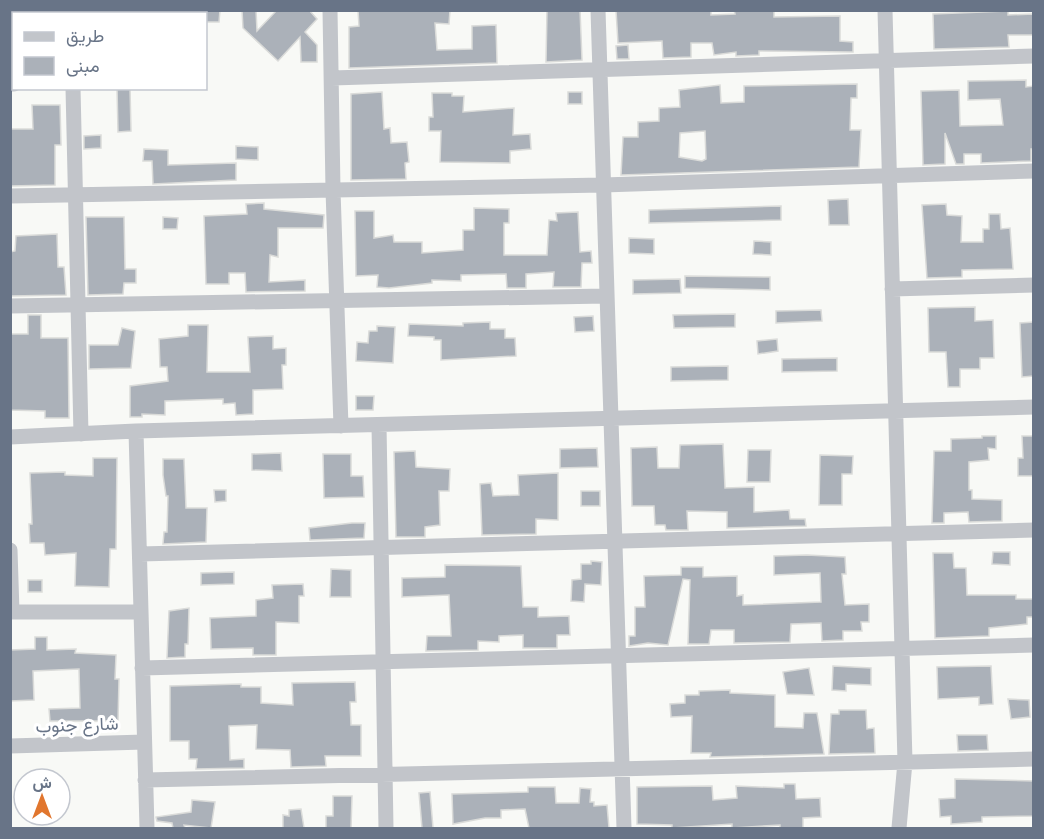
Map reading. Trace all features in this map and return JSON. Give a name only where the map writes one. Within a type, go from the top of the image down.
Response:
[{"type":"street","points":[[330,10],[341,426]]},
{"type":"street","points":[[598,10],[609,418],[624,828]]},
{"type":"street","points":[[885,10],[905,762],[899,828]]},
{"type":"street","points":[[332,78],[1034,56]]},
{"type":"street","points":[[73,90],[81,434]]},
{"type":"street","points":[[10,196],[603,185],[1034,171]]},
{"type":"street","points":[[892,289],[1034,285]]},
{"type":"street","points":[[10,306],[606,296]]},
{"type":"street","points":[[10,437],[136,431],[1034,407]]},
{"type":"street","points":[[379,424],[386,828]]},
{"type":"street","points":[[136,431],[147,828]]},
{"type":"street","points":[[140,554],[1034,530]]},
{"type":"street","points":[[10,550],[11,612],[141,612]]},
{"type":"street","points":[[142,668],[1034,645]]},
{"type":"street","name":"شارع جنوب","points":[[10,746],[144,742]]},
{"type":"street","points":[[145,780],[1034,759]]},
{"type":"building","points":[[206,10],[220,10],[219,22],[207,22]]},
{"type":"building","points":[[242,10],[256,10],[257,31],[277,10],[309,10],[317,19],[305,32],[317,45],[317,62],[301,62],[300,37],[278,61],[243,28]]},
{"type":"building","points":[[358,10],[450,10],[449,24],[435,23],[437,50],[472,49],[472,26],[496,25],[497,63],[349,68],[349,27],[359,26]]},
{"type":"building","points":[[547,10],[580,10],[582,60],[546,62]]},
{"type":"building","points":[[616,10],[711,10],[711,15],[735,14],[734,10],[774,10],[774,17],[840,16],[840,41],[853,42],[853,52],[759,51],[759,55],[736,56],[736,52],[714,55],[712,43],[691,43],[691,57],[663,58],[662,41],[618,43]]},
{"type":"building","points":[[1008,11],[1008,15],[1034,14],[1034,35],[1008,35],[1009,47],[934,49],[933,14]]},
{"type":"building","points":[[628,45],[629,59],[617,59],[616,46]]},
{"type":"building","points":[[1026,80],[1026,87],[1034,86],[1034,149],[1031,149],[1031,161],[981,163],[981,154],[964,154],[964,164],[956,164],[945,133],[945,164],[923,165],[921,91],[959,90],[960,126],[1003,125],[1000,99],[968,100],[968,81]]},
{"type":"building","points":[[857,84],[857,98],[851,98],[850,130],[861,130],[859,167],[621,175],[623,137],[638,137],[638,122],[659,121],[659,108],[680,107],[679,90],[720,85],[721,103],[744,102],[744,86]],"holes":[[[705,131],[706,159],[702,161],[679,157],[680,133]]]},
{"type":"building","points":[[117,90],[130,90],[131,131],[118,132]]},
{"type":"building","points":[[382,92],[384,129],[390,128],[391,143],[407,142],[409,162],[405,163],[406,179],[351,180],[351,94]]},
{"type":"building","points":[[568,92],[582,92],[582,104],[568,104]]},
{"type":"building","points":[[432,93],[452,93],[452,96],[464,96],[463,112],[514,108],[513,135],[530,134],[531,149],[510,151],[510,163],[440,162],[441,131],[429,131],[429,117],[433,117]]},
{"type":"building","points":[[32,105],[60,105],[61,145],[55,145],[55,185],[10,186],[10,129],[33,129]]},
{"type":"building","points":[[101,135],[101,148],[84,149],[84,136]]},
{"type":"building","points":[[236,146],[258,147],[258,160],[236,159]]},
{"type":"building","points":[[144,149],[168,150],[168,165],[236,163],[236,180],[153,184],[152,161],[143,161]]},
{"type":"building","points":[[848,199],[849,225],[829,225],[828,200]]},
{"type":"building","points":[[264,203],[264,209],[324,215],[323,228],[278,228],[278,257],[270,255],[269,282],[305,280],[305,291],[246,292],[245,273],[229,273],[229,284],[206,284],[204,216],[247,214],[246,204]]},
{"type":"building","points":[[946,204],[947,215],[962,216],[961,242],[983,242],[983,229],[989,229],[989,214],[1000,214],[1001,229],[1010,228],[1013,269],[962,270],[962,277],[927,278],[922,205]]},
{"type":"building","points":[[781,206],[781,220],[649,223],[649,210]]},
{"type":"building","points":[[474,208],[509,209],[509,223],[504,223],[504,255],[547,255],[549,220],[557,221],[556,213],[578,212],[580,252],[591,251],[592,263],[582,263],[581,287],[553,287],[554,272],[526,274],[526,288],[507,288],[506,274],[461,275],[461,281],[432,280],[432,283],[389,288],[377,287],[378,275],[356,276],[355,211],[374,211],[374,238],[393,235],[394,242],[422,242],[422,253],[463,250],[463,230],[474,230]]},
{"type":"building","points":[[86,217],[124,217],[125,269],[136,269],[136,283],[124,283],[123,294],[88,295]]},
{"type":"building","points":[[163,217],[178,218],[177,229],[163,229]]},
{"type":"building","points":[[57,234],[58,267],[64,267],[66,295],[10,296],[10,252],[15,251],[16,236]]},
{"type":"building","points":[[629,238],[654,239],[654,254],[629,253]]},
{"type":"building","points":[[754,241],[771,242],[771,255],[753,254]]},
{"type":"building","points":[[685,276],[770,277],[770,290],[685,288]]},
{"type":"building","points":[[680,279],[681,293],[633,294],[633,280]]},
{"type":"building","points":[[975,307],[975,321],[993,320],[994,358],[980,358],[980,369],[960,369],[960,387],[948,387],[946,352],[929,352],[928,308]]},
{"type":"building","points":[[821,310],[822,321],[776,323],[776,311]]},
{"type":"building","points":[[735,314],[735,327],[674,328],[673,315]]},
{"type":"building","points":[[28,315],[41,315],[41,338],[68,338],[69,418],[45,418],[45,411],[10,410],[10,334],[28,334]]},
{"type":"building","points":[[593,316],[594,331],[575,332],[574,317]]},
{"type":"building","points":[[490,322],[490,329],[505,329],[505,338],[515,338],[516,356],[441,360],[441,340],[434,340],[434,337],[408,336],[409,324],[463,326],[463,323]]},
{"type":"building","points":[[1034,322],[1034,376],[1022,377],[1020,323]]},
{"type":"building","points":[[188,325],[208,325],[207,372],[250,372],[248,337],[273,336],[273,349],[286,348],[286,365],[282,365],[283,389],[253,390],[253,414],[236,415],[235,403],[223,404],[223,399],[165,401],[165,415],[142,414],[142,417],[130,417],[130,386],[168,381],[167,367],[160,367],[159,339],[188,336]]},
{"type":"building","points":[[377,326],[395,327],[393,363],[356,361],[357,342],[368,343],[369,331],[377,331]]},
{"type":"building","points":[[122,328],[135,331],[131,368],[89,369],[89,345],[118,345]]},
{"type":"building","points":[[777,339],[778,351],[758,354],[757,341]]},
{"type":"building","points":[[837,358],[837,371],[782,372],[782,359]]},
{"type":"building","points":[[728,366],[728,380],[671,381],[671,367]]},
{"type":"building","points":[[356,396],[374,396],[373,410],[356,410]]},
{"type":"building","points":[[982,436],[996,436],[996,449],[988,448],[989,460],[969,462],[969,490],[972,490],[972,499],[1002,500],[1002,521],[969,522],[968,512],[944,513],[944,523],[932,523],[934,451],[951,451],[951,439],[982,438]]},
{"type":"building","points":[[1022,436],[1034,436],[1034,476],[1018,476],[1018,458],[1023,458]]},
{"type":"building","points":[[723,444],[725,488],[754,487],[754,512],[789,510],[790,519],[805,519],[806,526],[727,528],[727,512],[687,511],[688,530],[666,530],[665,525],[655,525],[654,506],[632,506],[631,448],[657,447],[658,468],[679,468],[680,445]]},
{"type":"building","points":[[597,448],[598,467],[560,468],[560,449]]},
{"type":"building","points":[[748,450],[771,450],[770,482],[747,482]]},
{"type":"building","points":[[415,451],[416,467],[450,469],[449,491],[439,491],[440,525],[425,527],[425,537],[396,537],[394,452]]},
{"type":"building","points":[[281,453],[282,471],[252,470],[252,454]]},
{"type":"building","points":[[323,454],[351,454],[351,476],[363,476],[364,497],[324,498]]},
{"type":"building","points":[[820,455],[853,456],[852,474],[842,474],[842,505],[819,505]]},
{"type":"building","points":[[93,458],[117,458],[116,549],[110,549],[109,587],[75,586],[76,553],[45,555],[44,543],[30,543],[29,524],[32,524],[30,473],[65,472],[65,475],[93,476]]},
{"type":"building","points":[[163,459],[184,459],[186,508],[207,508],[206,542],[163,544],[164,532],[167,532],[168,496],[166,496],[163,475]]},
{"type":"building","points":[[558,473],[558,520],[536,519],[536,534],[482,535],[480,484],[491,483],[493,496],[519,495],[518,475]]},
{"type":"building","points":[[214,490],[226,490],[226,501],[215,502]]},
{"type":"building","points":[[581,491],[600,491],[600,506],[581,506]]},
{"type":"building","points":[[365,523],[364,538],[310,540],[309,528]]},
{"type":"building","points":[[993,552],[1010,552],[1010,565],[992,564]]},
{"type":"building","points":[[933,553],[953,553],[954,568],[966,568],[967,595],[1016,595],[1016,599],[1034,599],[1034,617],[1027,617],[1027,624],[989,628],[989,636],[935,638]]},
{"type":"building","points":[[774,556],[845,557],[846,574],[842,574],[845,605],[869,604],[869,622],[861,622],[862,631],[843,631],[843,640],[822,641],[821,623],[791,624],[790,642],[734,643],[734,630],[711,630],[709,644],[688,644],[690,580],[683,579],[668,645],[648,643],[629,646],[629,636],[635,636],[635,607],[645,607],[644,576],[681,575],[681,567],[703,567],[703,577],[737,576],[737,596],[743,595],[743,605],[821,602],[820,573],[774,575]]},
{"type":"building","points":[[591,561],[602,562],[601,585],[585,584],[584,602],[571,601],[572,580],[581,579],[581,564],[591,564]]},
{"type":"building","points":[[445,565],[521,566],[523,607],[538,607],[538,617],[569,616],[570,635],[557,635],[557,648],[523,648],[523,635],[499,636],[499,642],[478,641],[478,650],[426,651],[427,636],[451,636],[449,595],[402,597],[402,578],[445,577]]},
{"type":"building","points":[[331,569],[351,570],[351,597],[330,597]]},
{"type":"building","points":[[234,572],[234,584],[201,585],[201,573]]},
{"type":"building","points":[[28,580],[42,580],[42,592],[28,592]]},
{"type":"building","points":[[303,584],[304,596],[299,596],[299,623],[276,622],[276,655],[253,655],[253,648],[211,649],[210,618],[256,616],[256,600],[273,598],[272,585]]},
{"type":"building","points":[[189,608],[188,644],[185,644],[185,657],[167,658],[169,611]]},
{"type":"building","points":[[35,637],[47,637],[47,650],[76,649],[75,653],[116,655],[115,679],[119,679],[118,721],[50,721],[49,709],[80,708],[79,669],[33,671],[34,700],[10,701],[10,650],[35,649]]},
{"type":"building","points":[[833,666],[871,668],[871,685],[846,684],[846,691],[832,690]]},
{"type":"building","points":[[991,666],[993,704],[979,705],[979,697],[938,699],[937,667]]},
{"type":"building","points":[[809,668],[814,695],[787,694],[783,672]]},
{"type":"building","points":[[355,682],[356,702],[350,702],[351,725],[361,725],[361,756],[325,756],[326,766],[291,767],[290,750],[256,749],[257,725],[229,726],[230,760],[244,759],[244,768],[196,769],[197,759],[189,759],[189,741],[170,741],[170,686],[241,684],[241,687],[261,687],[261,703],[293,705],[292,683]]},
{"type":"building","points":[[730,690],[730,693],[775,695],[775,727],[803,728],[804,713],[817,713],[824,754],[710,757],[711,753],[691,753],[692,716],[671,717],[670,704],[685,703],[685,695],[699,695],[699,691]]},
{"type":"building","points":[[1008,699],[1029,700],[1030,717],[1011,719]]},
{"type":"building","points":[[839,710],[866,710],[867,729],[874,728],[875,753],[829,754],[831,714],[839,714]]},
{"type":"building","points":[[957,735],[987,735],[988,750],[958,751]]},
{"type":"building","points":[[955,779],[1034,781],[1034,816],[982,817],[982,822],[951,824],[951,816],[940,817],[939,799],[955,798]]},
{"type":"building","points":[[784,784],[795,784],[796,799],[820,798],[821,817],[803,818],[803,828],[780,828],[780,825],[732,828],[732,824],[672,828],[672,825],[637,824],[637,787],[712,786],[713,800],[737,798],[736,786],[784,788]]},
{"type":"building","points":[[528,787],[555,787],[556,803],[579,803],[580,788],[591,789],[590,802],[594,802],[594,806],[607,805],[609,828],[529,828],[525,809],[501,810],[501,818],[485,818],[453,824],[452,794],[528,792]]},
{"type":"building","points":[[430,792],[433,828],[422,828],[419,793]]},
{"type":"building","points":[[333,796],[352,796],[351,828],[326,828],[326,816],[333,816]]},
{"type":"building","points":[[192,800],[215,802],[211,828],[184,825],[185,828],[173,828],[172,823],[157,821],[156,817],[191,812]]},
{"type":"building","points":[[301,809],[304,828],[283,828],[283,815],[289,816],[289,810]]}]
